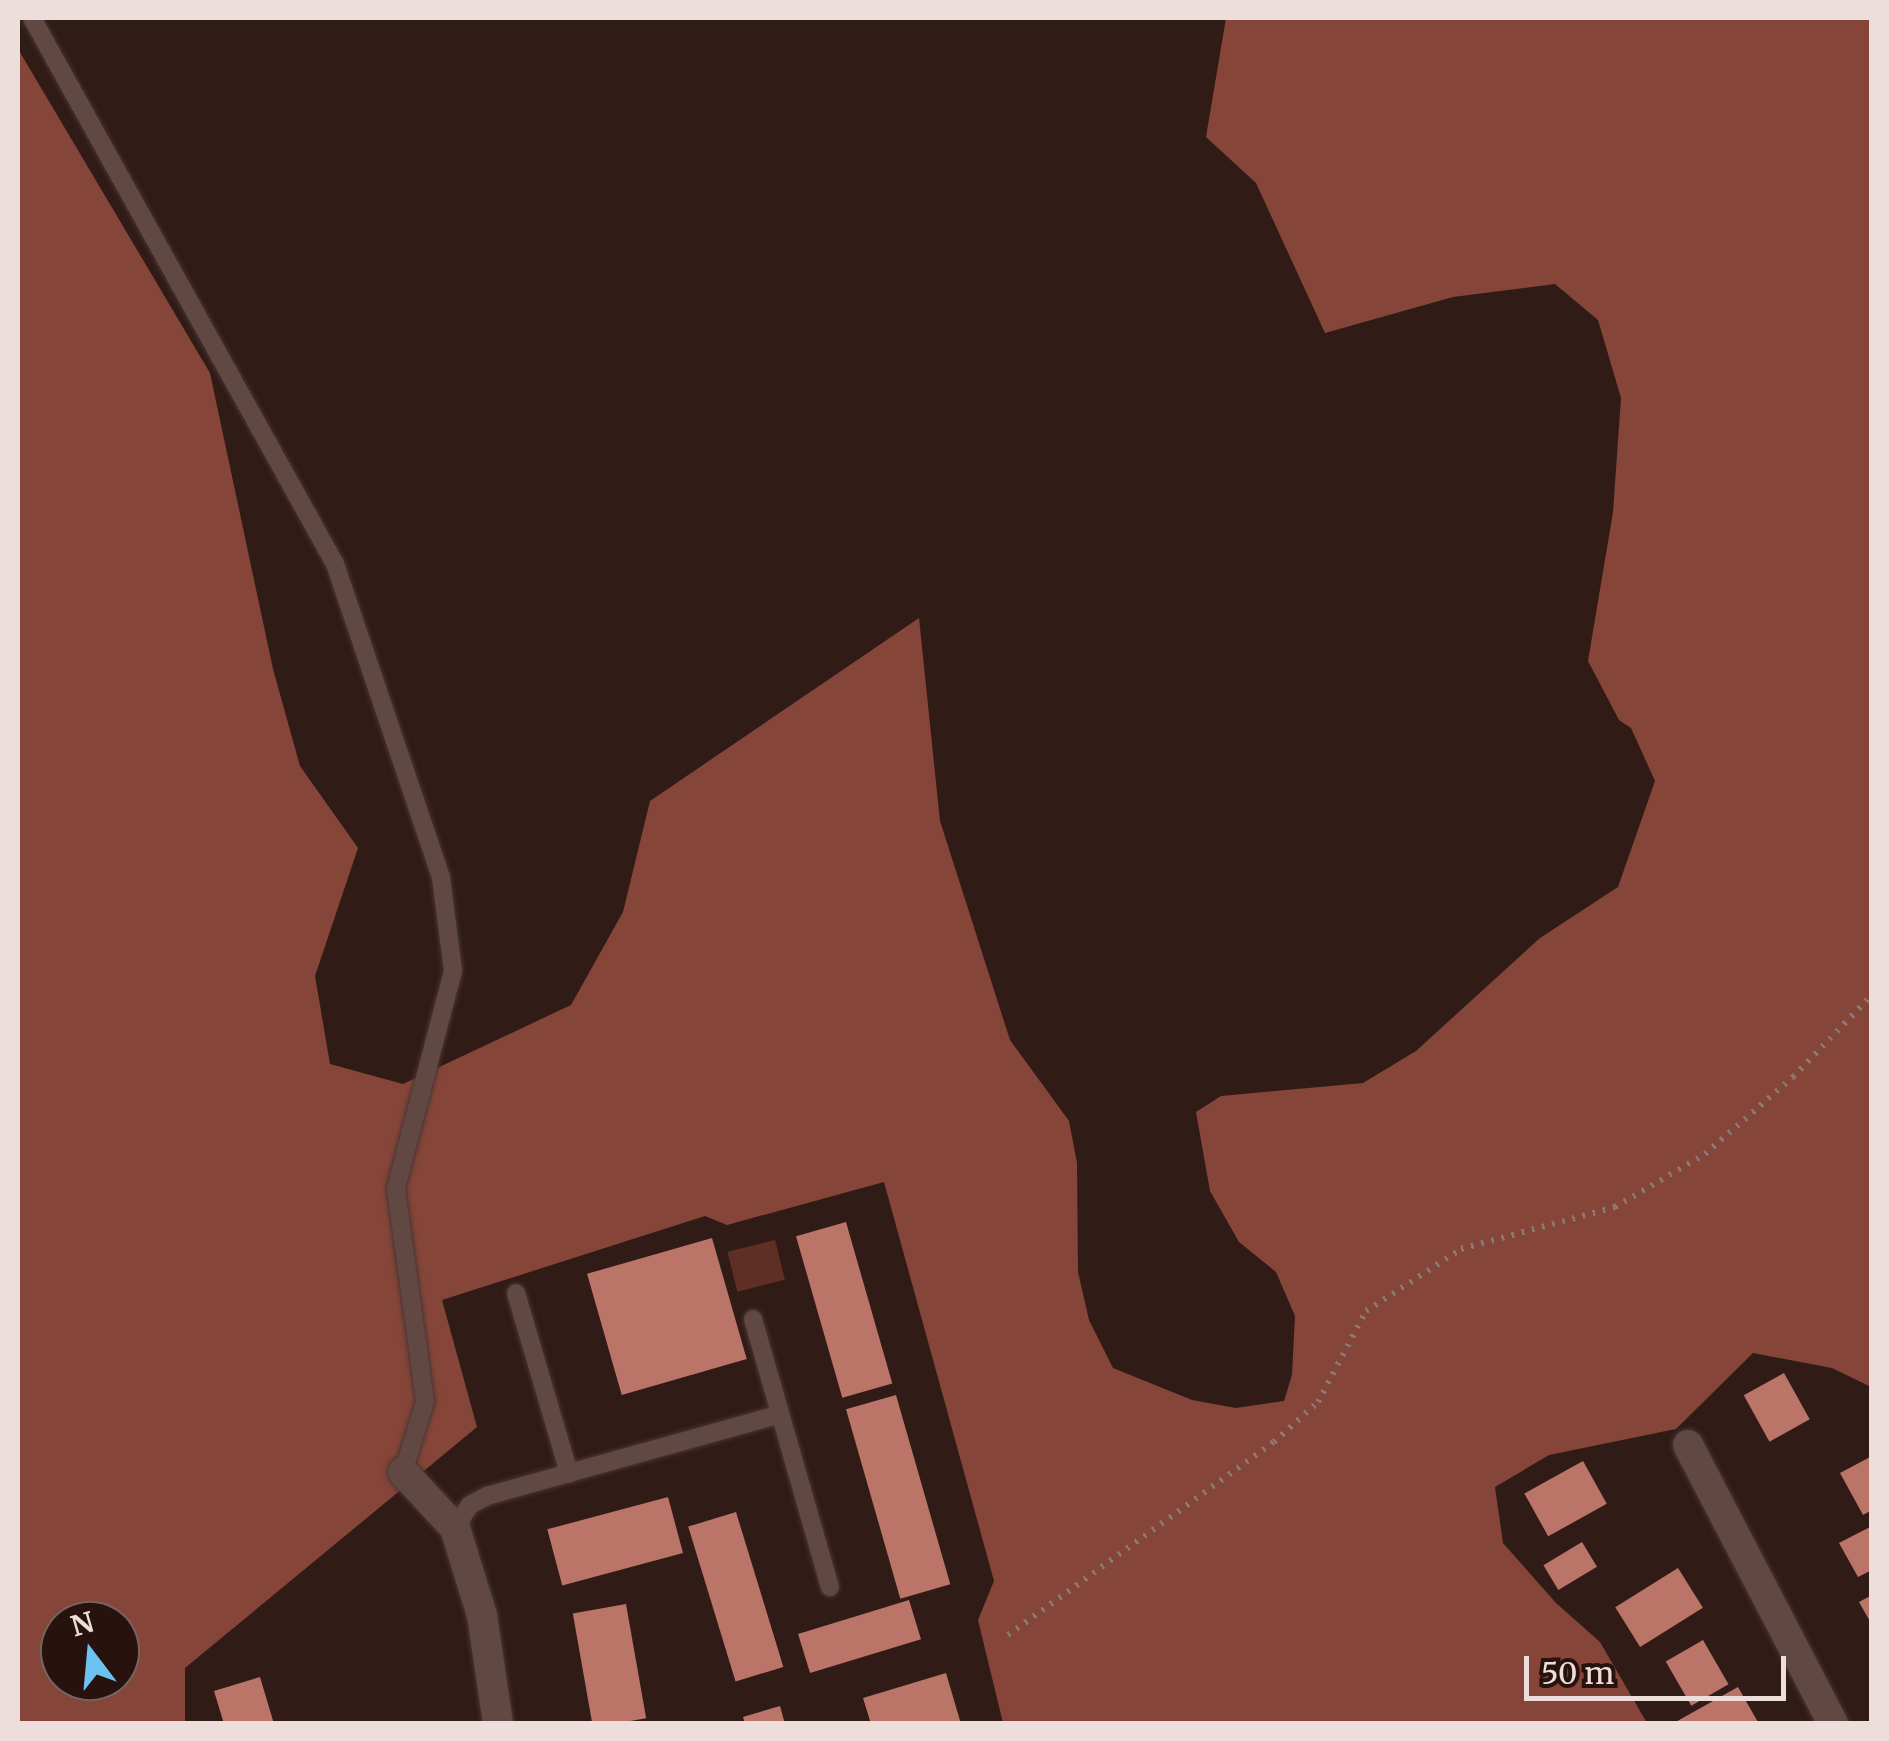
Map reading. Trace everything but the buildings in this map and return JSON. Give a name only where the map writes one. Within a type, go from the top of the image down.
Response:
[{"type":"street","points":[[1688,1445],[1833,1724]]},
{"type":"street","points":[[403,1472],[455,1528],[482,1615],[498,1724]]},
{"type":"lane","points":[[32,18],[334,564],[441,878],[453,971],[396,1189],[425,1402],[403,1472]]},
{"type":"lane","points":[[516,1293],[569,1473]]},
{"type":"lane","points":[[753,1319],[830,1587]]},
{"type":"lane","points":[[455,1528],[470,1505],[486,1496],[780,1414]]},
{"type":"path","points":[[1008,1636],[1274,1442],[1318,1402],[1366,1311],[1461,1248],[1615,1207],[1705,1154],[1793,1078],[1872,994]]},
{"type":"shaded area","points":[[1226,18],[1871,18],[1871,1387],[1832,1368],[1753,1353],[1676,1429],[1549,1455],[1495,1487],[1503,1543],[1556,1603],[1600,1642],[1647,1723],[1003,1723],[978,1620],[994,1581],[884,1182],[727,1225],[705,1216],[442,1300],[477,1427],[185,1668],[185,1723],[18,1723],[18,49],[210,373],[273,669],[300,766],[358,848],[315,976],[330,1064],[403,1084],[571,1005],[623,912],[650,801],[919,618],[940,821],[1010,1040],[1069,1121],[1077,1163],[1078,1272],[1089,1320],[1113,1368],[1192,1400],[1236,1408],[1284,1401],[1292,1375],[1295,1316],[1276,1272],[1239,1242],[1210,1191],[1196,1112],[1221,1096],[1363,1083],[1416,1051],[1540,938],[1618,887],[1655,781],[1631,728],[1619,720],[1588,661],[1613,512],[1621,398],[1598,320],[1555,284],[1453,297],[1325,333],[1256,183],[1206,137]]},
{"type":"shaded area","points":[[775,1240],[785,1280],[737,1292],[727,1252]]}]
